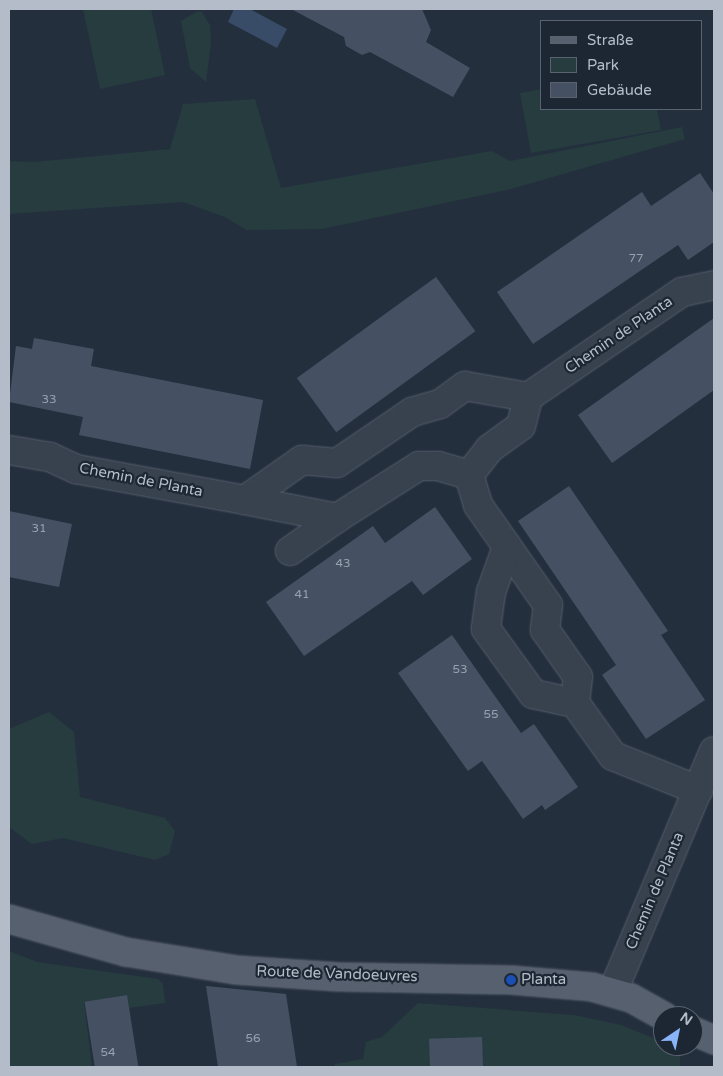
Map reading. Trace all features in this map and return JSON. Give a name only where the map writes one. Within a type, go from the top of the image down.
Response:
[{"type":"main road","name":"Route de Vandoeuvres","points":[[9,919],[126,952],[236,970],[339,977],[511,980],[613,991],[653,1011]]},
{"type":"street","name":"Chemin de Planta","points":[[528,397],[682,292],[714,285]]},
{"type":"street","points":[[245,500],[302,460],[337,463],[412,412],[440,404],[465,386],[528,397],[521,426],[489,449],[469,475]]},
{"type":"street","name":"Chemin de Planta","points":[[9,450],[50,457],[76,469],[337,518]]},
{"type":"street","points":[[290,551],[418,466],[438,466],[469,475]]},
{"type":"street","points":[[469,475],[478,505],[548,605],[546,630],[578,677],[575,703],[613,756],[698,790]]},
{"type":"street","points":[[506,547],[491,592],[486,629],[533,694],[575,703]]},
{"type":"street","name":"Chemin de Planta","points":[[613,991],[714,752]]},
{"type":"green space","points":[[83,9],[151,9],[165,75],[100,89]]},
{"type":"green space","points":[[196,12],[202,12],[210,25],[211,43],[206,82],[190,68],[181,21]]},
{"type":"green space","points":[[540,89],[540,110],[657,110],[661,130],[531,153],[520,93]]},
{"type":"green space","points":[[255,99],[281,188],[492,151],[510,161],[682,127],[685,139],[511,189],[322,229],[246,230],[225,217],[183,202],[9,214],[9,161],[34,162],[170,149],[183,104]]},
{"type":"green space","points":[[49,712],[74,732],[80,797],[165,818],[175,831],[169,854],[155,860],[63,838],[32,844],[9,827],[9,729]]},
{"type":"green space","points":[[9,951],[37,962],[158,979],[163,984],[165,1003],[129,1008],[126,995],[84,1002],[92,1067],[9,1067]]},
{"type":"green space","points":[[418,1003],[574,1015],[621,1025],[653,1038],[653,1056],[680,1056],[680,1067],[335,1067],[335,1064],[363,1059],[366,1042],[382,1037]]},
{"type":"water","points":[[234,9],[250,9],[287,29],[277,48],[228,22]]},
{"type":"building","points":[[291,9],[422,9],[431,30],[426,42],[470,68],[453,97],[370,52],[362,55],[346,46],[344,37]]},
{"type":"building","points":[[700,173],[714,194],[714,242],[688,260],[678,245],[533,344],[497,292],[642,192],[651,206]]},
{"type":"building","points":[[436,277],[475,331],[336,432],[297,378]]},
{"type":"building","points":[[714,318],[714,390],[612,463],[578,415]]},
{"type":"building","points":[[34,338],[94,349],[91,366],[263,400],[250,469],[79,435],[83,417],[9,402],[16,346],[32,349]]},
{"type":"building","points":[[569,486],[668,631],[661,635],[705,700],[646,739],[602,675],[616,665],[518,521]]},
{"type":"building","points":[[435,507],[472,559],[423,595],[412,581],[304,656],[266,602],[373,526],[385,543]]},
{"type":"building","points":[[9,511],[72,524],[59,587],[9,577]]},
{"type":"building","points":[[452,635],[521,733],[534,724],[578,787],[545,810],[542,805],[523,819],[482,761],[468,771],[398,673]]},
{"type":"building","points":[[206,986],[286,994],[297,1067],[218,1067]]},
{"type":"building","points":[[127,995],[138,1067],[95,1067],[85,1002]]},
{"type":"building","points":[[482,1037],[483,1067],[430,1067],[429,1039]]},
{"type":"place","name":"Planta","points":[[511,980]]}]
